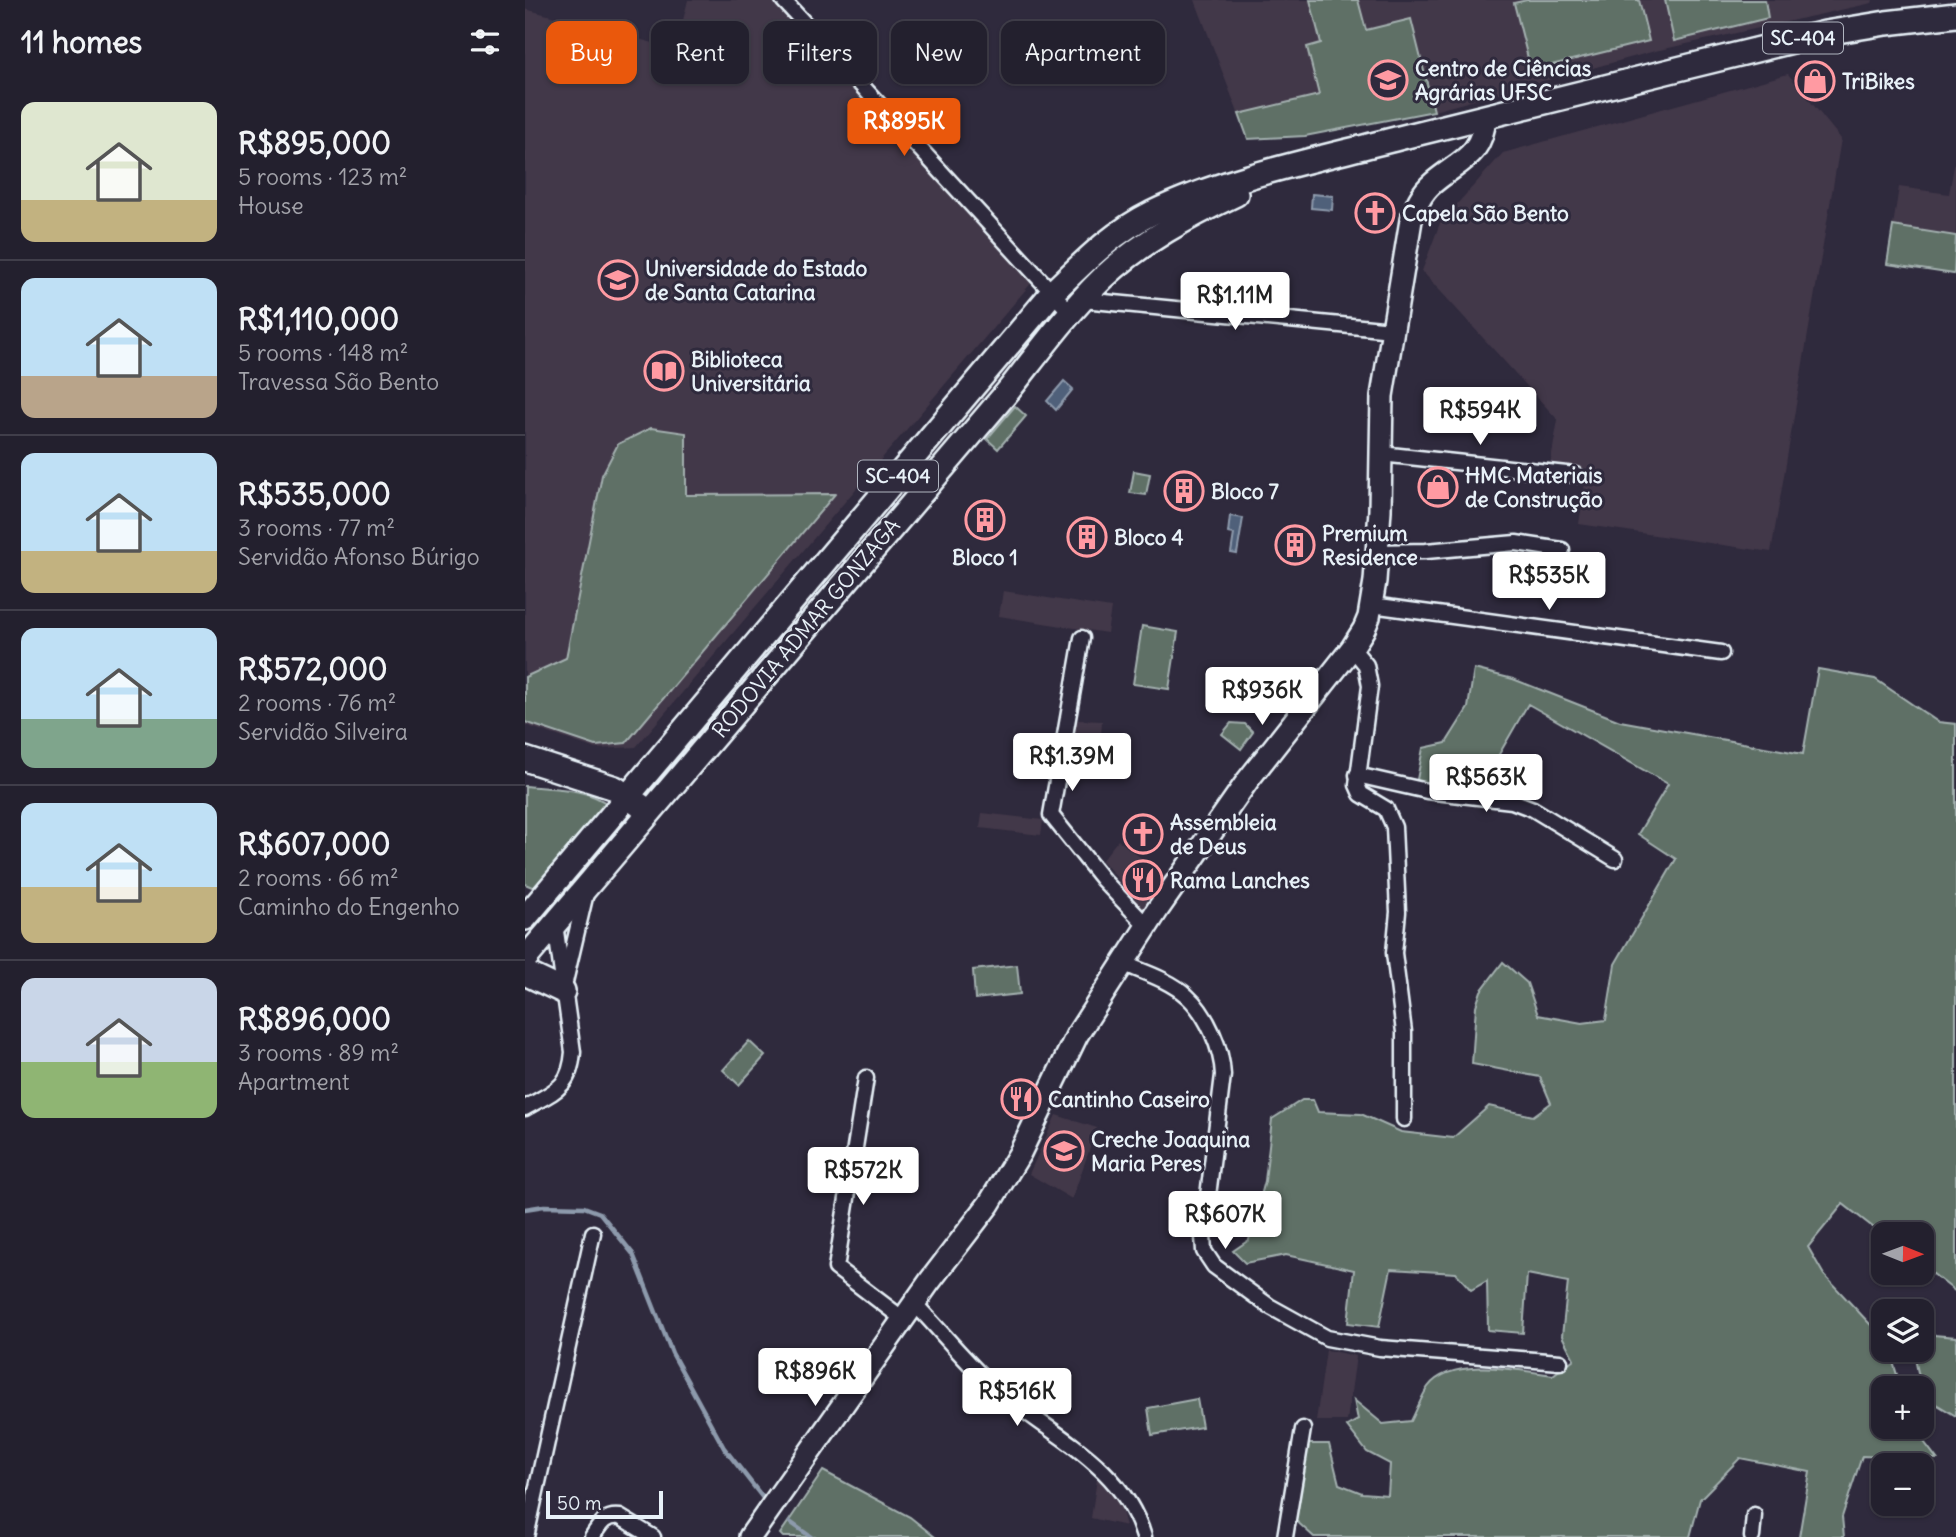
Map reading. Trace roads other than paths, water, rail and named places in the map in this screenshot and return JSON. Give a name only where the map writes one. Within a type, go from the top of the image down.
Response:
[{"type":"main road","name":"RODOVIA ADMAR GONZAGA","points":[[530,903],[629,796],[1053,292],[1114,237],[1150,214],[1199,193],[1299,164],[1825,33],[1956,15]]},
{"type":"main road","points":[[750,1537],[1008,1175],[1077,1035],[1147,926],[1248,780],[1364,629],[1372,605],[1378,552],[1382,396],[1411,220],[1419,199],[1433,183],[1474,151],[1484,136],[1485,117]]},
{"type":"main road","name":"RODOVIA ADMAR GONZAGA","points":[[525,959],[1077,306],[1125,260],[1163,233],[1208,207],[1299,164]]},
{"type":"main road","points":[[531,765],[594,780],[615,788],[649,813]]},
{"type":"main road","points":[[530,903],[555,924]]},
{"type":"main road","points":[[525,973],[563,990]]},
{"type":"street","points":[[783,0],[1053,292],[1077,306],[1392,330]]},
{"type":"street","points":[[1381,454],[1576,475]]},
{"type":"street","points":[[1378,552],[1426,551],[1516,543],[1562,550]]},
{"type":"street","points":[[1372,605],[1721,653]]},
{"type":"street","points":[[1082,638],[1051,815],[1103,880],[1147,926]]},
{"type":"street","points":[[1352,648],[1366,665],[1370,686],[1357,785],[1361,794],[1386,809],[1394,827],[1398,912],[1394,953],[1405,1045],[1404,1119]]},
{"type":"street","points":[[1357,775],[1427,791],[1512,801],[1533,809],[1615,859]]},
{"type":"street","points":[[563,990],[587,886]]},
{"type":"street","points":[[525,1108],[563,1085],[570,1076],[573,1052],[555,924]]},
{"type":"street","points":[[1122,963],[1176,988],[1187,996],[1203,1018],[1222,1056],[1223,1075],[1203,1236],[1204,1251],[1214,1266],[1269,1306],[1328,1338],[1380,1348],[1560,1362]]},
{"type":"street","points":[[866,1078],[836,1268],[909,1311],[990,1384],[1104,1471],[1118,1485],[1130,1504],[1144,1537]]},
{"type":"street","points":[[526,1537],[593,1233]]},
{"type":"street","points":[[1285,1537],[1303,1429]]},
{"type":"street","points":[[1752,1537],[1754,1515]]},
{"type":"street","points":[[592,1537],[607,1517],[615,1516],[653,1537]]},
{"type":"water","points":[[1312,194],[1333,196],[1332,210],[1311,208]]},
{"type":"water","points":[[1064,381],[1073,389],[1056,410],[1047,401]]},
{"type":"water","points":[[1230,516],[1243,518],[1237,554],[1231,553],[1234,534],[1228,533]]},
{"type":"waterway","points":[[525,1209],[544,1206],[584,1207],[600,1213],[633,1254],[672,1353],[724,1448],[763,1498]]},
{"type":"waterway","points":[[790,1522],[811,1537]]},
{"type":"place","name":"Centro de Ciências Agrárias UFSC","points":[[1388,80]]},
{"type":"place","name":"TriBikes","points":[[1815,81]]},
{"type":"place","name":"Capela São Bento","points":[[1375,213]]},
{"type":"place","name":"Universidade do Estado de Santa Catarina","points":[[618,280]]},
{"type":"place","name":"Biblioteca Universitária","points":[[664,371]]},
{"type":"place","name":"HMC Materiais de Construção","points":[[1438,487]]},
{"type":"place","name":"Bloco 7","points":[[1184,491]]},
{"type":"place","name":"Bloco 1","points":[[985,520]]},
{"type":"place","name":"Bloco 4","points":[[1087,537]]},
{"type":"place","name":"Premium Residence","points":[[1295,545]]},
{"type":"place","name":"Assembleia de Deus","points":[[1143,834]]},
{"type":"place","name":"Rama Lanches","points":[[1143,880]]},
{"type":"place","name":"Cantinho Caseiro","points":[[1021,1099]]},
{"type":"place","name":"Creche Joaquina Maria Peres","points":[[1064,1151]]}]
